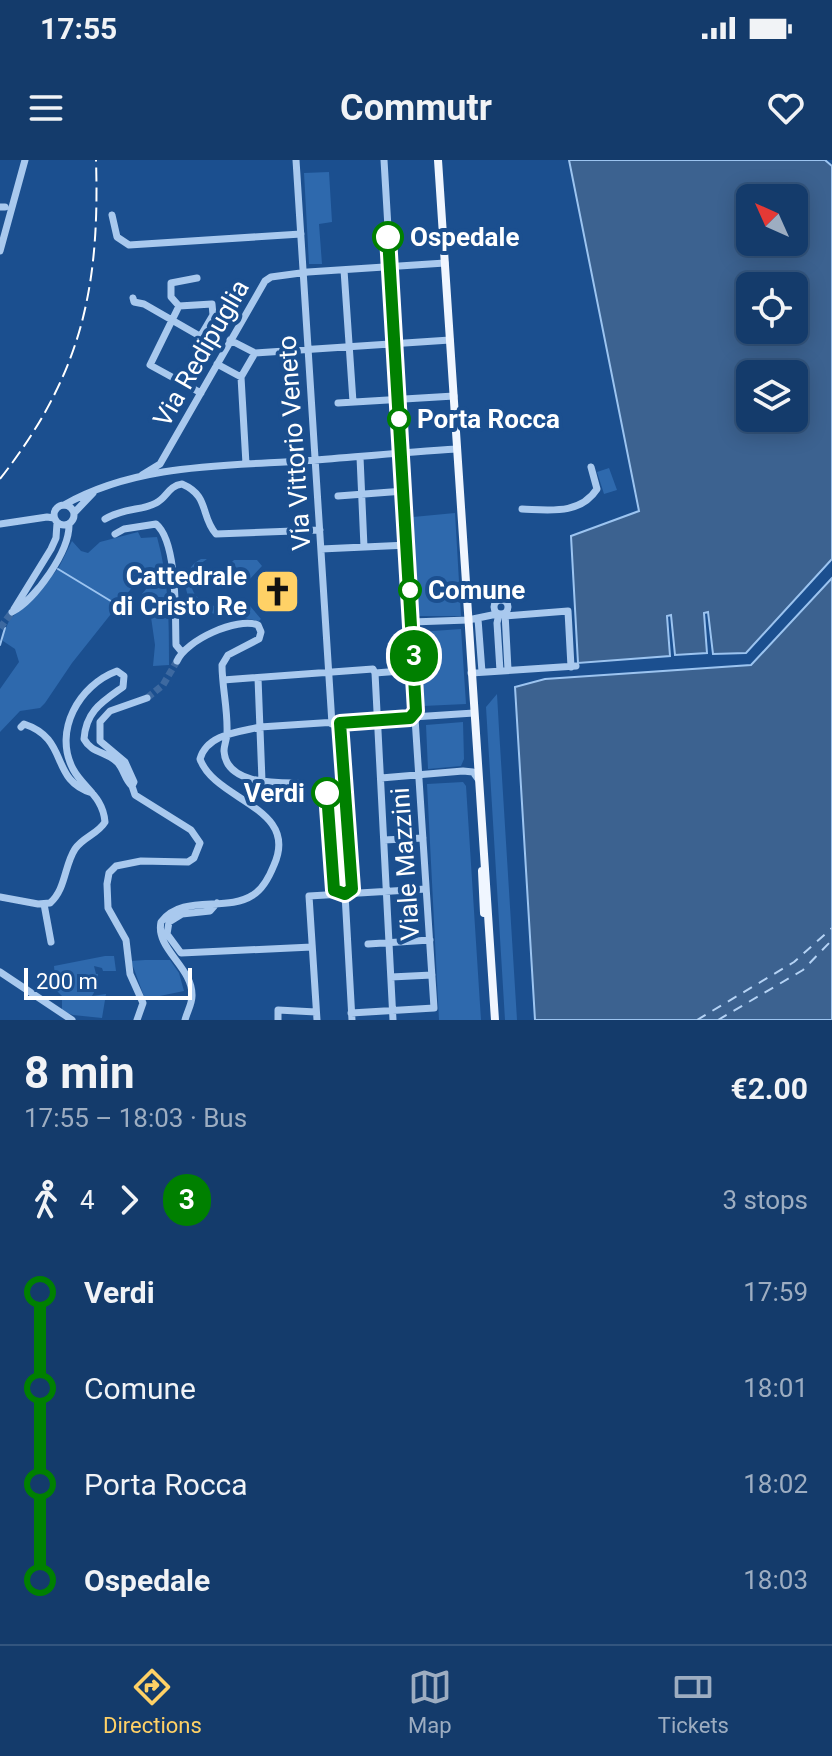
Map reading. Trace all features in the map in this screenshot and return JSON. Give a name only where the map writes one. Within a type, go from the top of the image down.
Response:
[{"type":"main road","points":[[438,160],[457,449],[473,619],[471,673],[495,1020]]},
{"type":"main road","points":[[476,744],[472,753],[475,806],[481,817]]},
{"type":"street","points":[[0,251],[25,160]]},
{"type":"street","name":"Via Vittorio Veneto","points":[[296,160],[329,673],[336,723]]},
{"type":"street","name":"Viale Mazzini","points":[[384,160],[408,545],[416,711],[413,718],[434,1008],[393,1016]]},
{"type":"street","points":[[113,220],[117,237],[129,245],[301,234]]},
{"type":"street","points":[[304,273],[445,263]]},
{"type":"street","points":[[344,270],[353,402]]},
{"type":"street","name":"Via Redipuglia","points":[[142,475],[157,467],[167,451],[259,287],[271,277],[304,273]]},
{"type":"street","points":[[179,306],[171,297],[171,283],[197,278]]},
{"type":"street","points":[[133,298],[134,302],[145,300],[173,322],[224,350]]},
{"type":"street","points":[[179,306],[212,304],[213,315],[200,337]]},
{"type":"street","points":[[179,306],[150,365],[201,393]]},
{"type":"street","points":[[230,340],[255,353],[450,340]]},
{"type":"street","points":[[246,464],[241,377],[255,353]]},
{"type":"street","points":[[217,364],[241,377]]},
{"type":"street","points":[[338,403],[454,396]]},
{"type":"street","points":[[33,519],[98,489],[142,475],[246,464],[457,449]]},
{"type":"street","name":"Via Redipuglia","points":[[167,451],[168,463],[180,470]]},
{"type":"street","points":[[360,457],[364,547]]},
{"type":"street","points":[[522,509],[586,503],[597,489],[591,467]]},
{"type":"street","points":[[105,519],[119,510],[155,504],[170,489],[182,484],[201,498],[211,529],[216,534],[320,530]]},
{"type":"street","points":[[0,524],[33,519],[55,521],[63,526],[69,524],[74,513],[98,489]]},
{"type":"street","points":[[338,496],[404,491]]},
{"type":"street","points":[[61,506],[70,507],[74,513]]},
{"type":"street","points":[[61,506],[55,521],[56,538],[51,549],[12,612],[26,601],[66,548],[69,524]]},
{"type":"street","points":[[115,534],[124,529],[156,524],[163,531],[172,575],[176,645],[181,651]]},
{"type":"street","points":[[321,549],[408,545]]},
{"type":"street","points":[[412,622],[568,611],[574,666],[471,673]]},
{"type":"street","points":[[502,614],[504,670]]},
{"type":"street","points":[[473,619],[482,672]]},
{"type":"street","points":[[177,661],[181,651],[217,631],[256,623],[260,628],[260,637],[225,658],[222,665],[228,735],[224,751],[228,763],[244,777],[297,783]]},
{"type":"street","points":[[223,680],[414,670]]},
{"type":"street","points":[[0,897],[50,903],[59,892],[77,846],[100,830],[105,822],[104,812],[94,794],[72,768],[66,730],[82,698],[95,683],[117,671],[124,676],[123,687],[93,709],[84,739],[93,751],[117,762],[135,795],[191,830],[200,843],[197,855],[188,862],[141,861],[116,866],[109,873],[108,908],[126,940],[130,974],[143,1003],[137,1020]]},
{"type":"street","points":[[345,894],[352,1017],[393,1016],[374,671]]},
{"type":"street","points":[[258,678],[262,781]]},
{"type":"street","points":[[132,786],[134,782],[125,762],[100,741],[100,722],[110,711],[147,698]]},
{"type":"street","points":[[185,1020],[192,998],[191,983],[160,933],[161,922],[178,908],[244,899],[260,890],[276,862],[281,843],[277,830],[267,819],[208,772],[202,763],[201,753],[205,747],[228,735],[260,727],[474,713]]},
{"type":"street","points":[[21,727],[24,724],[32,727],[53,742],[69,779],[77,787],[94,794]]},
{"type":"street","points":[[381,778],[473,772],[479,781]]},
{"type":"street","points":[[384,840],[423,838]]},
{"type":"street","points":[[278,1020],[278,1010],[316,1016],[309,896],[426,889]]},
{"type":"street","points":[[218,902],[210,911],[182,914],[169,922],[167,934],[181,953],[312,947]]},
{"type":"street","points":[[44,904],[51,942]]},
{"type":"street","points":[[368,944],[430,940]]},
{"type":"street","points":[[0,972],[72,1020]]},
{"type":"street","points":[[391,977],[432,975]]},
{"type":"shaded area","points":[[569,160],[825,160],[832,166],[832,559],[746,653],[713,654],[708,612],[704,613],[707,653],[675,655],[671,615],[667,616],[670,656],[578,663],[571,536],[639,511]]},
{"type":"shaded area","points":[[329,172],[332,222],[319,224],[322,264],[309,264],[304,173]]},
{"type":"shaded area","points":[[609,468],[617,490],[604,494],[597,472]]},
{"type":"shaded area","points":[[455,513],[461,616],[419,616],[413,517]]},
{"type":"shaded area","points":[[138,532],[141,538],[157,537],[161,553],[168,600],[169,665],[153,666],[155,645],[149,603],[152,594],[147,599],[142,594],[147,588],[142,584],[134,585],[72,663],[45,703],[40,708],[20,711],[0,732],[0,689],[19,662],[15,649],[3,641],[10,619],[39,593],[59,567],[72,541],[81,551],[88,553],[100,542]]},
{"type":"shaded area","points":[[201,559],[207,559],[193,575],[193,590],[204,602],[224,607],[225,615],[202,610],[193,603],[186,590],[187,575]]},
{"type":"shaded area","points":[[257,560],[262,566],[248,581],[242,581],[232,562]]},
{"type":"shaded area","points":[[832,578],[832,1020],[535,1020],[515,687],[545,679],[751,665]]},
{"type":"shaded area","points":[[237,598],[244,599],[261,619],[230,615],[230,604]]},
{"type":"shaded area","points":[[461,629],[466,704],[423,706],[419,632]]},
{"type":"shaded area","points":[[497,694],[517,1020],[505,1020],[486,707]]},
{"type":"shaded area","points":[[463,722],[464,759],[461,766],[428,769],[426,725]]},
{"type":"shaded area","points":[[463,782],[466,786],[481,1020],[439,1020],[427,784]]},
{"type":"shaded area","points":[[114,956],[116,971],[103,971],[94,966],[98,974],[97,987],[92,996],[106,994],[102,1018],[62,1011],[62,996],[56,990],[54,966]]},
{"type":"shaded area","points":[[170,960],[179,973],[184,991],[145,999],[131,961]]},
{"type":"waterway","points":[[58,569],[119,606]]},
{"type":"waterway","points":[[0,645],[5,628]]},
{"type":"ferry route","points":[[697,1020],[794,962],[832,928]]},
{"type":"ferry route","points":[[718,1020],[803,970],[832,940]]},
{"type":"tunnel","points":[[0,628],[12,612]]},
{"type":"tunnel","points":[[147,698],[163,685],[177,661]]},
{"type":"railway","points":[[0,479],[50,404],[80,329],[94,250],[96,160]]},
{"type":"bus line","name":"3","points":[[327,793],[334,890],[345,894],[352,889],[340,723],[410,718],[416,711],[388,237]]},
{"type":"place","name":"Ospedale","points":[[388,237]]},
{"type":"place","name":"Porta Rocca","points":[[399,419]]},
{"type":"place","name":"Comune","points":[[410,590]]},
{"type":"place","name":"Cattedrale di Cristo Re","points":[[278,591]]},
{"type":"place","name":"Verdi","points":[[327,793]]}]
